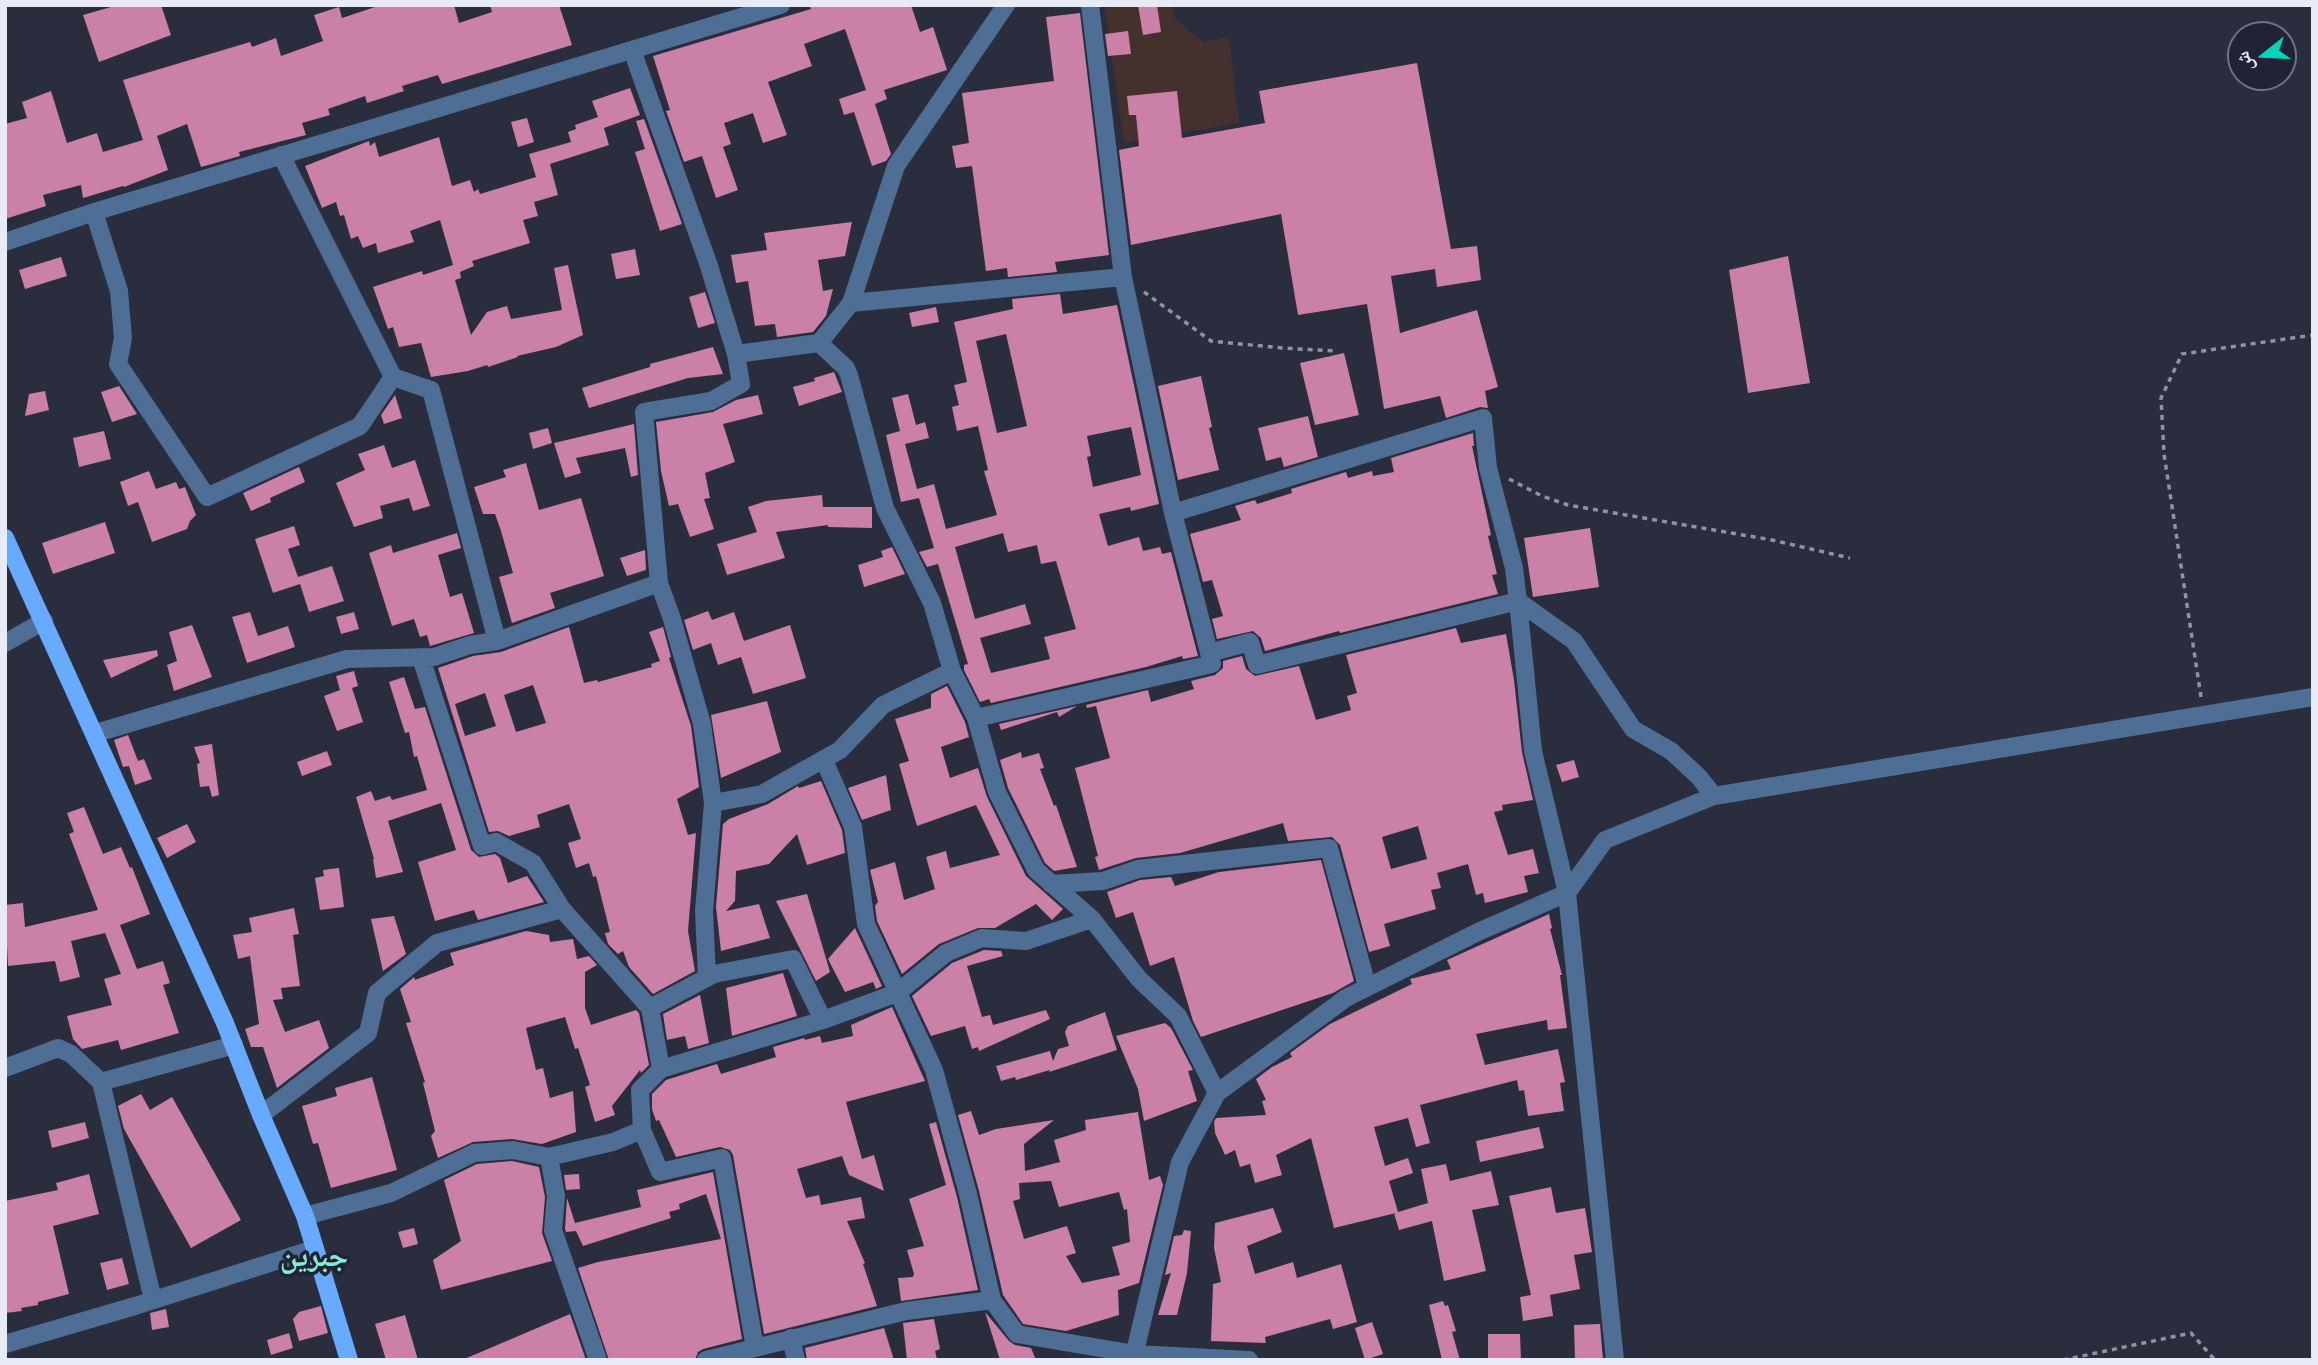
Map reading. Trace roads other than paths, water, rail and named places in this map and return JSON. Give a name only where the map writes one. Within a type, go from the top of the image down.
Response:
[{"type":"main road","points":[[5,538],[96,733],[234,1045],[305,1216],[349,1360]]},
{"type":"street","points":[[5,242],[94,212],[781,5]]},
{"type":"street","points":[[736,354],[819,342],[851,303],[896,166],[1006,5]]},
{"type":"street","points":[[976,718],[1212,664],[1173,513],[1123,276],[1090,5]]},
{"type":"street","points":[[632,50],[708,263],[736,354],[741,384],[711,401],[644,412],[659,583],[673,619],[702,724],[713,803],[704,911],[707,978]]},
{"type":"street","points":[[281,155],[393,377],[431,390],[497,641]]},
{"type":"street","points":[[94,212],[120,291],[123,338],[118,364],[207,497],[360,426],[393,377]]},
{"type":"street","points":[[851,303],[1123,276]]},
{"type":"street","points":[[819,342],[846,368],[885,508],[932,603],[952,671],[976,718],[997,793],[1036,870],[1092,919],[1139,979],[1178,1016],[1217,1093]]},
{"type":"street","points":[[1173,513],[1483,418],[1488,468],[1514,568],[1533,751],[1567,893],[1615,1360]]},
{"type":"street","points":[[96,733],[347,659],[434,657],[470,645],[497,641],[659,583]]},
{"type":"street","points":[[1209,653],[1250,642],[1257,665],[1518,601]]},
{"type":"street","points":[[1518,601],[1574,641],[1633,729],[1671,751],[1699,777],[1714,796]]},
{"type":"street","points":[[5,643],[44,621]]},
{"type":"street","points":[[421,658],[482,846],[496,842],[533,863],[562,909],[650,1008],[661,1069]]},
{"type":"street","points":[[713,803],[762,794],[824,760],[840,750],[883,705],[952,671]]},
{"type":"street","points":[[1134,1357],[1180,1162],[1217,1093],[1346,998],[1367,986],[1478,932],[1567,893],[1605,840],[1714,796],[2313,697]]},
{"type":"street","points":[[824,760],[853,827],[866,924],[934,1070],[968,1194],[992,1300],[1017,1334],[1134,1357],[1249,1360]]},
{"type":"street","points":[[1051,884],[1103,881],[1138,869],[1329,848],[1367,986]]},
{"type":"street","points":[[261,1115],[368,1033],[377,993],[437,943],[562,909]]},
{"type":"street","points":[[755,1348],[722,1158],[660,1172],[642,1130],[640,1090],[661,1069],[823,1020],[897,993],[946,953],[982,938],[1026,941],[1092,919]]},
{"type":"street","points":[[650,1008],[714,974],[793,959],[823,1020]]},
{"type":"street","points":[[100,1082],[234,1045]]},
{"type":"street","points":[[5,1068],[58,1048],[71,1054],[100,1082],[153,1300]]},
{"type":"street","points":[[305,1216],[391,1193],[474,1153],[513,1150],[549,1157],[613,1142],[642,1130]]},
{"type":"street","points":[[549,1157],[556,1196],[553,1230],[598,1360]]},
{"type":"street","points":[[5,1344],[314,1249]]},
{"type":"street","points":[[706,1360],[906,1311],[992,1300]]},
{"type":"street","points":[[791,1338],[796,1360]]},
{"type":"district","name":"جبرين","points":[[314,1256]]}]
